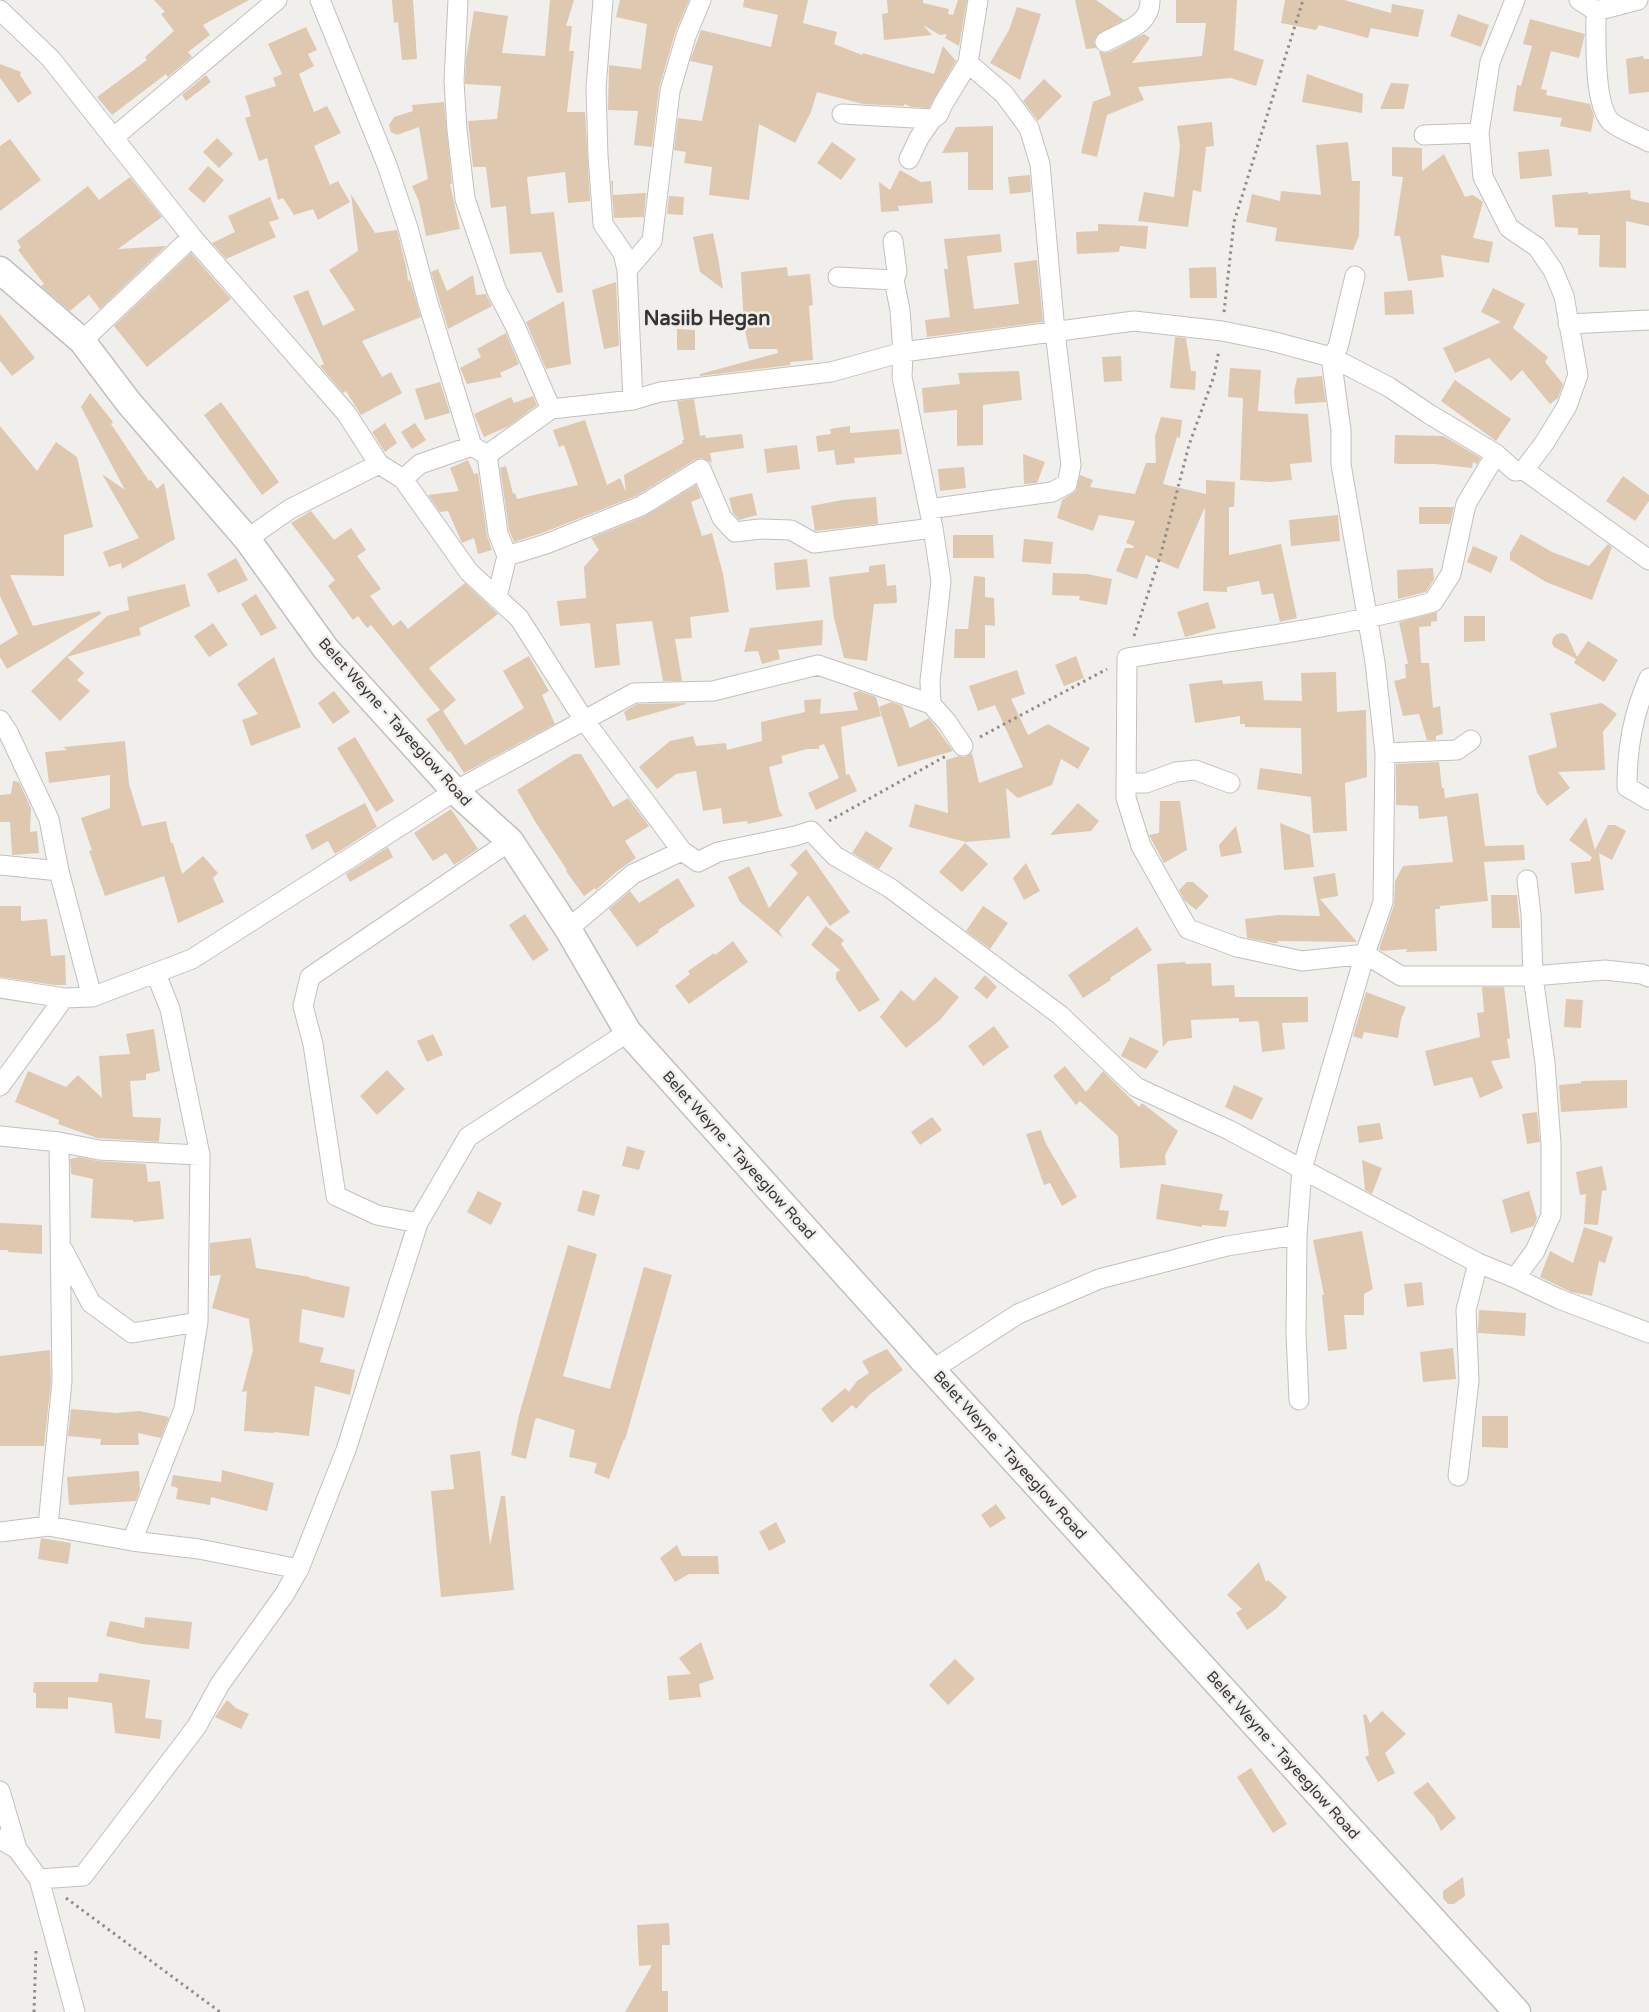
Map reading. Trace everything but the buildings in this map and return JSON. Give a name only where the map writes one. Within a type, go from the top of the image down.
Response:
[{"type":"main road","name":"Belet Weyne - Tayeeglow Road","points":[[3,276],[82,341],[129,403],[247,539],[326,649],[454,791],[510,841],[568,930],[628,1032],[932,1370],[1517,2012]]},
{"type":"street","points":[[113,138],[277,0]]},
{"type":"street","points":[[320,0],[383,155],[405,219],[428,302],[479,450],[498,533],[507,556],[497,597]]},
{"type":"street","points":[[458,0],[454,81],[457,130],[465,199],[496,289],[515,326],[551,409]]},
{"type":"street","points":[[603,0],[596,88],[603,224],[624,253],[627,270],[633,400]]},
{"type":"street","points":[[627,270],[652,241],[670,91],[686,36],[701,0]]},
{"type":"street","points":[[909,159],[932,119],[938,115],[968,63],[978,0]]},
{"type":"street","points":[[1105,42],[1144,21],[1150,11],[1150,0]]},
{"type":"street","points":[[1515,0],[1490,62],[1479,133],[1483,177],[1509,228],[1537,247],[1553,270],[1564,296],[1578,375],[1567,406],[1545,442],[1524,470]]},
{"type":"street","points":[[1579,0],[1596,11],[1638,0]]},
{"type":"street","points":[[0,10],[51,59],[192,237],[346,413],[379,464],[403,479],[469,572],[518,618],[584,720],[682,850],[698,862],[718,852],[811,831],[835,856],[890,888],[1060,1015],[1136,1088],[1229,1130],[1478,1263],[1516,1278],[1559,1299],[1649,1333]]},
{"type":"street","points":[[1596,11],[1595,59],[1602,106],[1611,121],[1649,142]]},
{"type":"street","points":[[928,509],[1052,492],[1067,484],[1071,465],[1055,332],[1040,164],[1029,128],[1004,94],[968,63]]},
{"type":"street","points":[[842,114],[932,119]]},
{"type":"street","points":[[1424,135],[1479,133]]},
{"type":"street","points":[[82,341],[192,237]]},
{"type":"street","points":[[893,241],[896,272],[894,280],[900,310],[903,352],[902,377],[933,528],[941,581],[930,681],[931,704]]},
{"type":"street","points":[[1299,1400],[1296,1333],[1297,1235],[1302,1169],[1365,954],[1383,902],[1385,753],[1374,662],[1341,464],[1340,430],[1331,357],[1338,347],[1355,276]]},
{"type":"street","points":[[838,278],[894,280]]},
{"type":"street","points":[[1568,324],[1649,320]]},
{"type":"street","points":[[403,479],[420,464],[479,450],[551,409],[633,400],[660,392],[831,372],[903,352],[1134,321],[1222,331],[1271,341],[1331,357],[1389,387],[1428,414],[1496,454],[1515,471],[1524,470],[1649,560]]},
{"type":"street","points":[[1496,454],[1466,504],[1451,574],[1434,602],[1396,612],[1127,658],[1126,798],[1141,846],[1188,929],[1237,947],[1302,961],[1365,954],[1401,976],[1533,976],[1605,970],[1642,974],[1649,977]]},
{"type":"street","points":[[247,539],[290,509],[379,464]]},
{"type":"street","points":[[507,556],[546,544],[641,506],[701,469],[722,518],[735,532],[760,529],[791,530],[814,543],[933,528]]},
{"type":"street","points":[[0,988],[64,998],[92,997],[192,959],[454,791],[634,693],[713,691],[818,665],[931,704],[947,722],[963,746]]},
{"type":"street","points":[[1649,678],[1637,704],[1627,756],[1626,787],[1649,800]]},
{"type":"street","points":[[0,720],[8,732],[49,819],[59,871],[92,997]]},
{"type":"street","points":[[1385,753],[1458,750],[1470,740]]},
{"type":"street","points":[[1127,782],[1146,783],[1176,772],[1195,770],[1230,783]]},
{"type":"street","points":[[418,1223],[377,1215],[336,1196],[313,1044],[304,1006],[310,977],[510,841]]},
{"type":"street","points":[[568,930],[633,874],[682,850]]},
{"type":"street","points":[[0,865],[59,871]]},
{"type":"street","points":[[1516,1278],[1534,1251],[1551,1215],[1551,1144],[1545,1062],[1533,976],[1531,914],[1527,880]]},
{"type":"street","points":[[132,1542],[184,1409],[198,1322],[200,1155],[170,1009],[156,974]]},
{"type":"street","points":[[0,1086],[64,998]]},
{"type":"street","points":[[40,1879],[83,1876],[197,1726],[220,1684],[284,1595],[299,1568],[346,1450],[418,1223],[468,1137],[628,1032]]},
{"type":"street","points":[[0,1136],[59,1142],[99,1150],[200,1155]]},
{"type":"street","points":[[48,1526],[62,1381],[62,1247],[59,1142]]},
{"type":"street","points":[[932,1370],[1018,1314],[1099,1279],[1227,1246],[1297,1235]]},
{"type":"street","points":[[62,1247],[91,1303],[132,1333],[198,1322]]},
{"type":"street","points":[[1458,1476],[1470,1381],[1466,1310],[1478,1263]]},
{"type":"street","points":[[0,1532],[48,1526],[132,1542],[199,1549],[299,1568]]},
{"type":"street","points":[[0,1791],[16,1849]]},
{"type":"street","points":[[0,1839],[16,1849],[40,1879],[75,2012]]},
{"type":"path","points":[[811,831],[963,746],[1127,658],[1160,557],[1189,444],[1214,376],[1222,331],[1234,222],[1303,0]]},
{"type":"path","points":[[40,1879],[220,2012]]},
{"type":"district","name":"Nasiib Hegan","points":[[707,318]]}]
